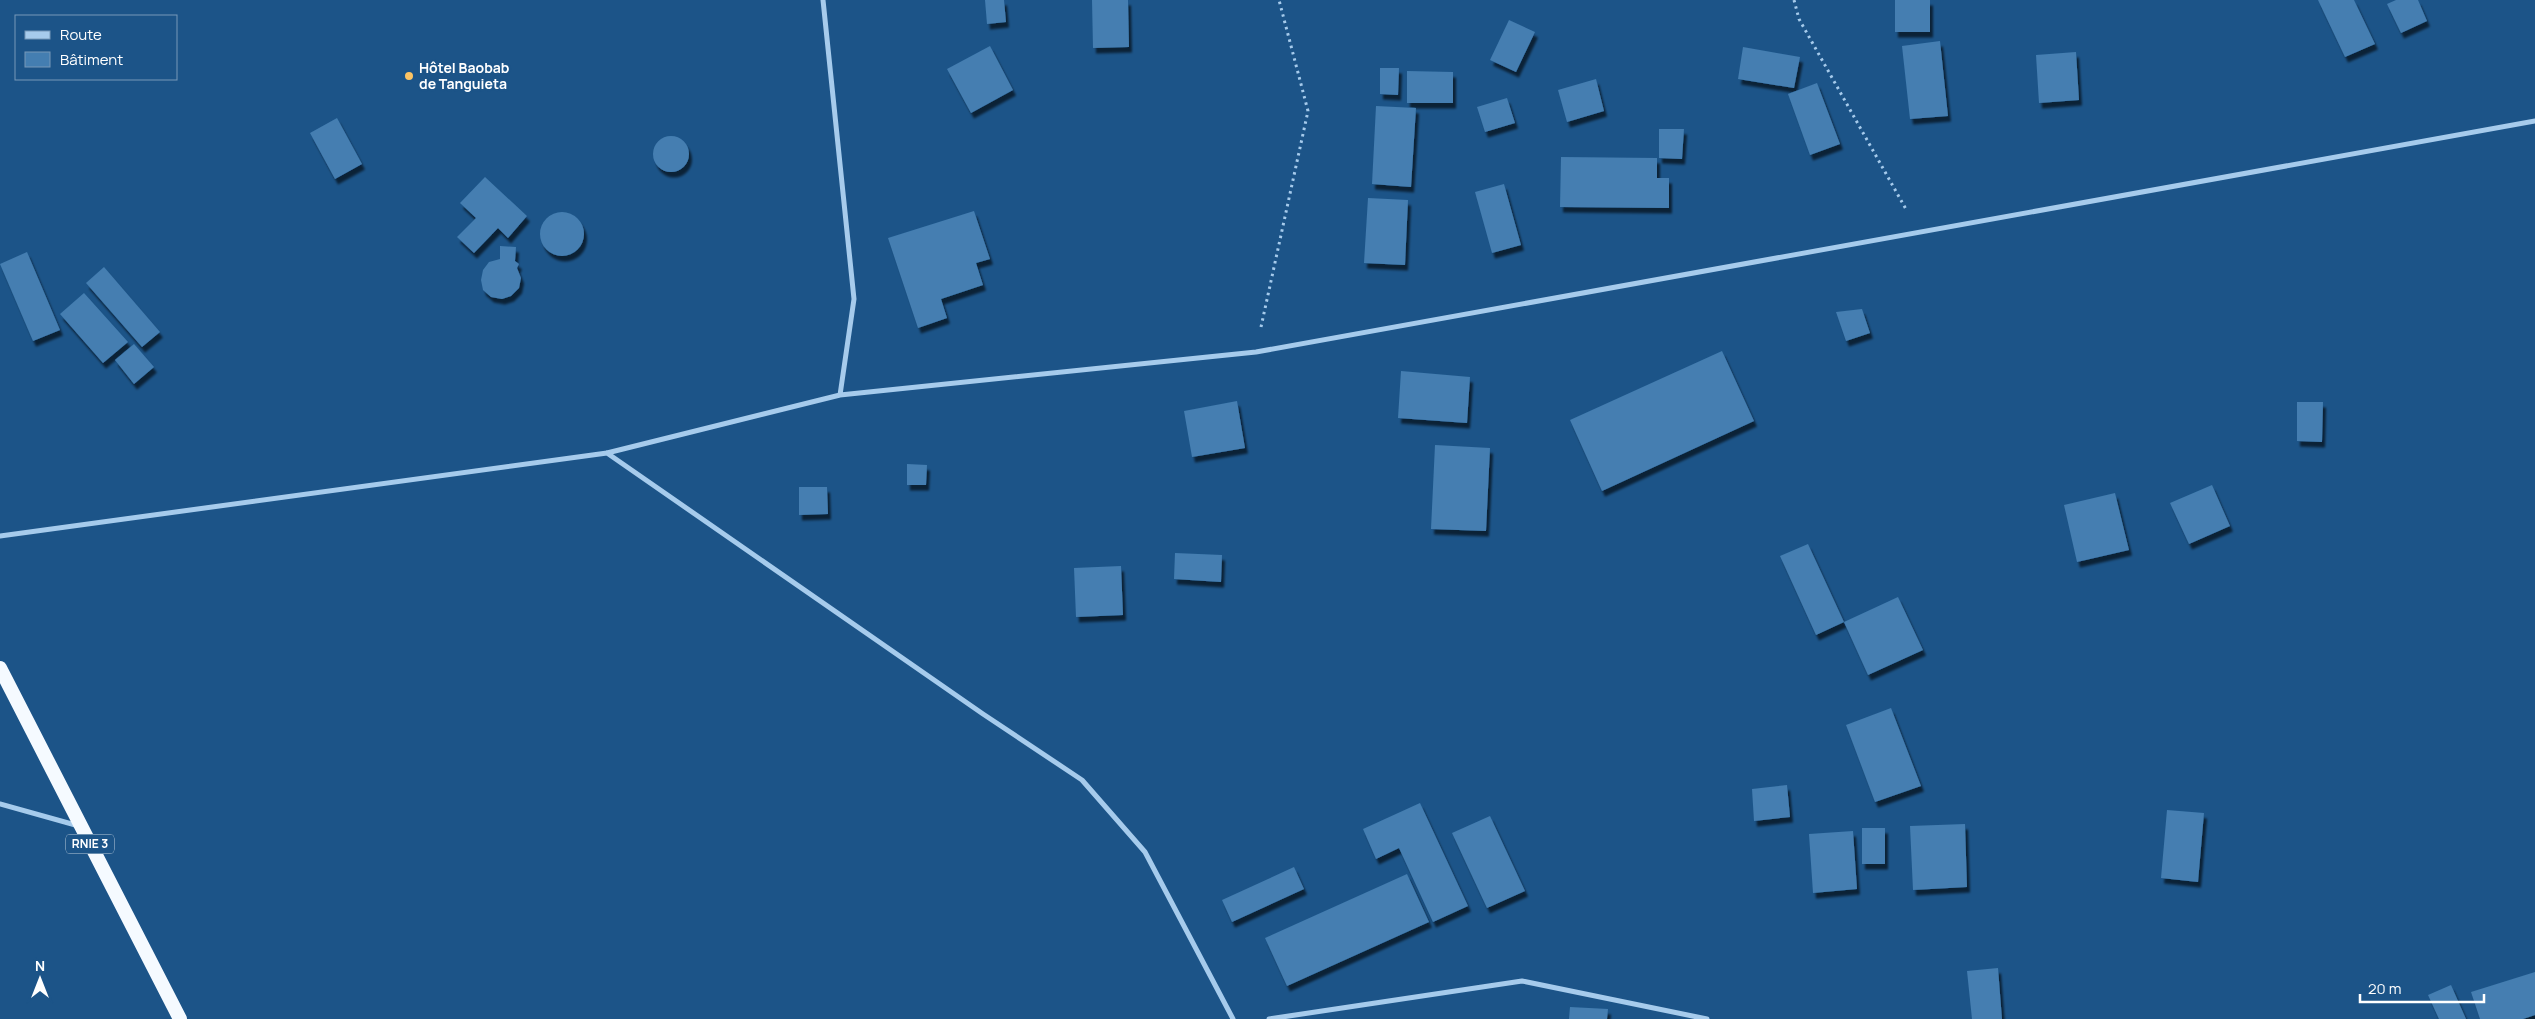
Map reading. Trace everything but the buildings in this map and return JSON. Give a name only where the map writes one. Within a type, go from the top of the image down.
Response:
[{"type":"highway","name":"RNIE 3","points":[[0,668],[180,1019]]},
{"type":"street","points":[[823,0],[854,299],[840,396]]},
{"type":"street","points":[[0,536],[608,453],[840,396],[1256,352],[2535,121]]},
{"type":"street","points":[[608,453],[983,714],[1082,780],[1145,852],[1233,1019]]},
{"type":"street","points":[[0,804],[82,827]]},
{"type":"street","points":[[1268,1019],[1522,981],[1707,1019]]},
{"type":"path","points":[[1256,352],[1308,111],[1279,0]]},
{"type":"path","points":[[1794,0],[1799,19],[1919,233]]},
{"type":"place","name":"Hôtel Baobab de Tanguieta","points":[[409,76]]}]
